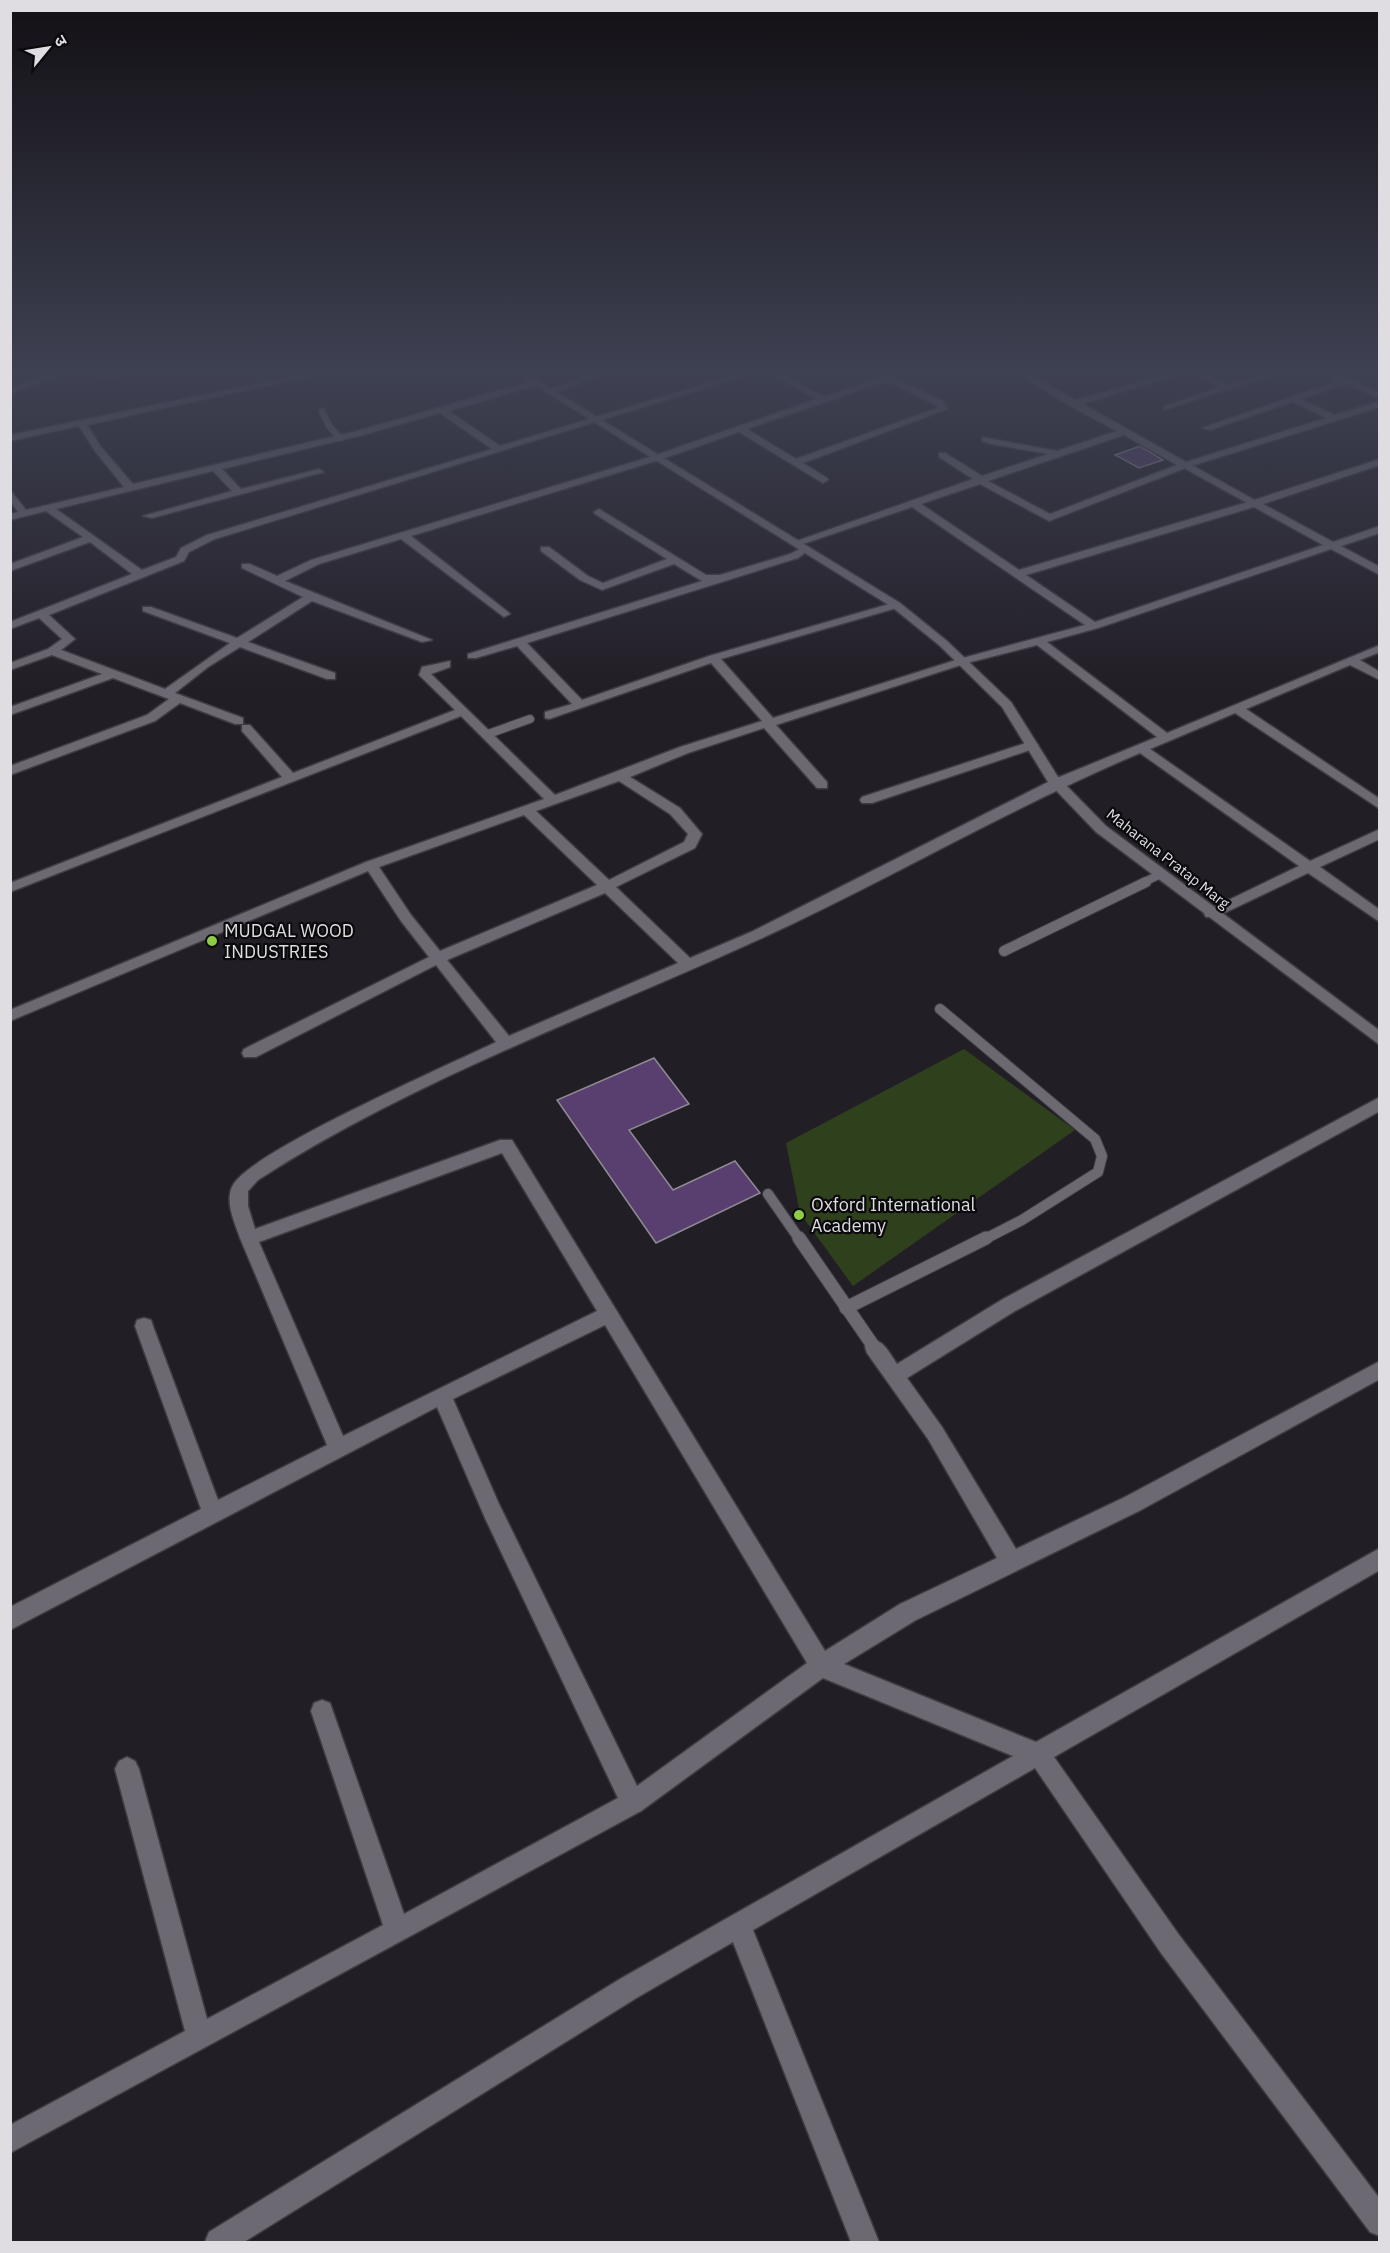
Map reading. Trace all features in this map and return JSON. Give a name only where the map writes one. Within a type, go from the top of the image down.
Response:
[{"type":"street","points":[[124,479],[131,488]]},
{"type":"street","points":[[10,517],[168,479]]},
{"type":"street","points":[[226,479],[239,493]]},
{"type":"street","points":[[148,516],[292,479]]},
{"type":"street","points":[[10,626],[180,559],[185,550],[211,537],[403,479]]},
{"type":"street","points":[[278,580],[315,562],[582,479]]},
{"type":"street","name":"Maharana Pratap Marg","points":[[691,479],[896,605],[963,661],[1007,705],[1057,783],[1101,829],[1159,875],[1380,1039]]},
{"type":"street","points":[[472,656],[794,556],[801,546],[981,480],[1049,518],[1149,479]]},
{"type":"street","points":[[1211,479],[1335,545],[1380,572]]},
{"type":"street","points":[[1016,574],[1328,479]]},
{"type":"street","points":[[10,493],[24,514]]},
{"type":"street","points":[[914,503],[1094,626]]},
{"type":"street","points":[[48,508],[141,575]]},
{"type":"street","points":[[599,512],[704,578],[722,578]]},
{"type":"street","points":[[10,1016],[371,865],[621,776],[684,750],[963,661],[1094,626],[1380,529]]},
{"type":"street","points":[[404,536],[504,614]]},
{"type":"street","points":[[10,568],[92,538]]},
{"type":"street","points":[[545,549],[584,578],[602,586],[675,560]]},
{"type":"street","points":[[246,566],[311,597],[426,640]]},
{"type":"street","points":[[167,693],[204,664],[311,597]]},
{"type":"street","points":[[549,715],[712,658],[896,605]]},
{"type":"street","points":[[147,609],[241,641],[331,676]]},
{"type":"street","points":[[10,667],[52,651],[69,639],[41,614]]},
{"type":"street","points":[[519,641],[580,705]]},
{"type":"street","points":[[1040,642],[1165,737]]},
{"type":"street","points":[[338,1448],[249,1238],[239,1201],[240,1188],[253,1172],[289,1151],[506,1044],[756,935],[1057,783],[1380,648]]},
{"type":"street","points":[[52,651],[180,697],[242,725],[291,779]]},
{"type":"street","points":[[712,658],[822,785]]},
{"type":"street","points":[[1351,660],[1380,678]]},
{"type":"street","points":[[446,664],[426,670],[425,675],[552,799]]},
{"type":"street","points":[[10,711],[115,673]]},
{"type":"street","points":[[10,771],[151,718],[180,697]]},
{"type":"street","points":[[1235,707],[1380,805]]},
{"type":"street","points":[[10,888],[463,711]]},
{"type":"street","points":[[867,800],[1032,745]]},
{"type":"street","points":[[1140,747],[1380,917]]},
{"type":"street","points":[[250,1053],[438,958],[606,887],[690,845],[695,834],[675,811],[621,776]]},
{"type":"street","points":[[526,808],[688,964]]},
{"type":"street","points":[[1211,914],[1380,833]]},
{"type":"street","points":[[371,865],[406,918],[506,1044]]},
{"type":"street","points":[[896,1376],[1009,1305],[1380,1103]]},
{"type":"street","points":[[249,1238],[506,1146],[821,1666],[1039,1755],[1170,1944],[1380,2222]]},
{"type":"street","points":[[10,1619],[442,1395],[609,1314]]},
{"type":"street","points":[[144,1326],[213,1514]]},
{"type":"street","points":[[874,1347],[935,1433],[1012,1563]]},
{"type":"street","points":[[10,2140],[633,1803],[821,1666],[908,1612],[1012,1563],[1202,1467],[1380,1369]]},
{"type":"street","points":[[442,1395],[492,1511],[633,1803]]},
{"type":"street","points":[[219,2242],[629,1988],[1380,1558]]},
{"type":"street","points":[[322,1711],[397,1930]]},
{"type":"street","points":[[127,1769],[199,2037]]},
{"type":"street","points":[[739,1925],[865,2242]]},
{"type":"lane","points":[[488,734],[530,720]]},
{"type":"lane","points":[[1004,951],[1159,875]]},
{"type":"lane","points":[[846,1308],[1022,1220],[1098,1172],[1102,1156],[1095,1139],[940,1009]]},
{"type":"lane","points":[[768,1194],[874,1347]]},
{"type":"green space","points":[[964,1049],[1075,1130],[853,1286],[800,1213],[786,1143]]},
{"type":"building","points":[[654,1058],[689,1104],[629,1130],[673,1190],[735,1161],[760,1193],[656,1243],[557,1100]]},
{"type":"place","name":"MUDGAL WOOD INDUSTRIES","points":[[212,941]]},
{"type":"place","name":"Oxford International Academy","points":[[799,1215]]}]
